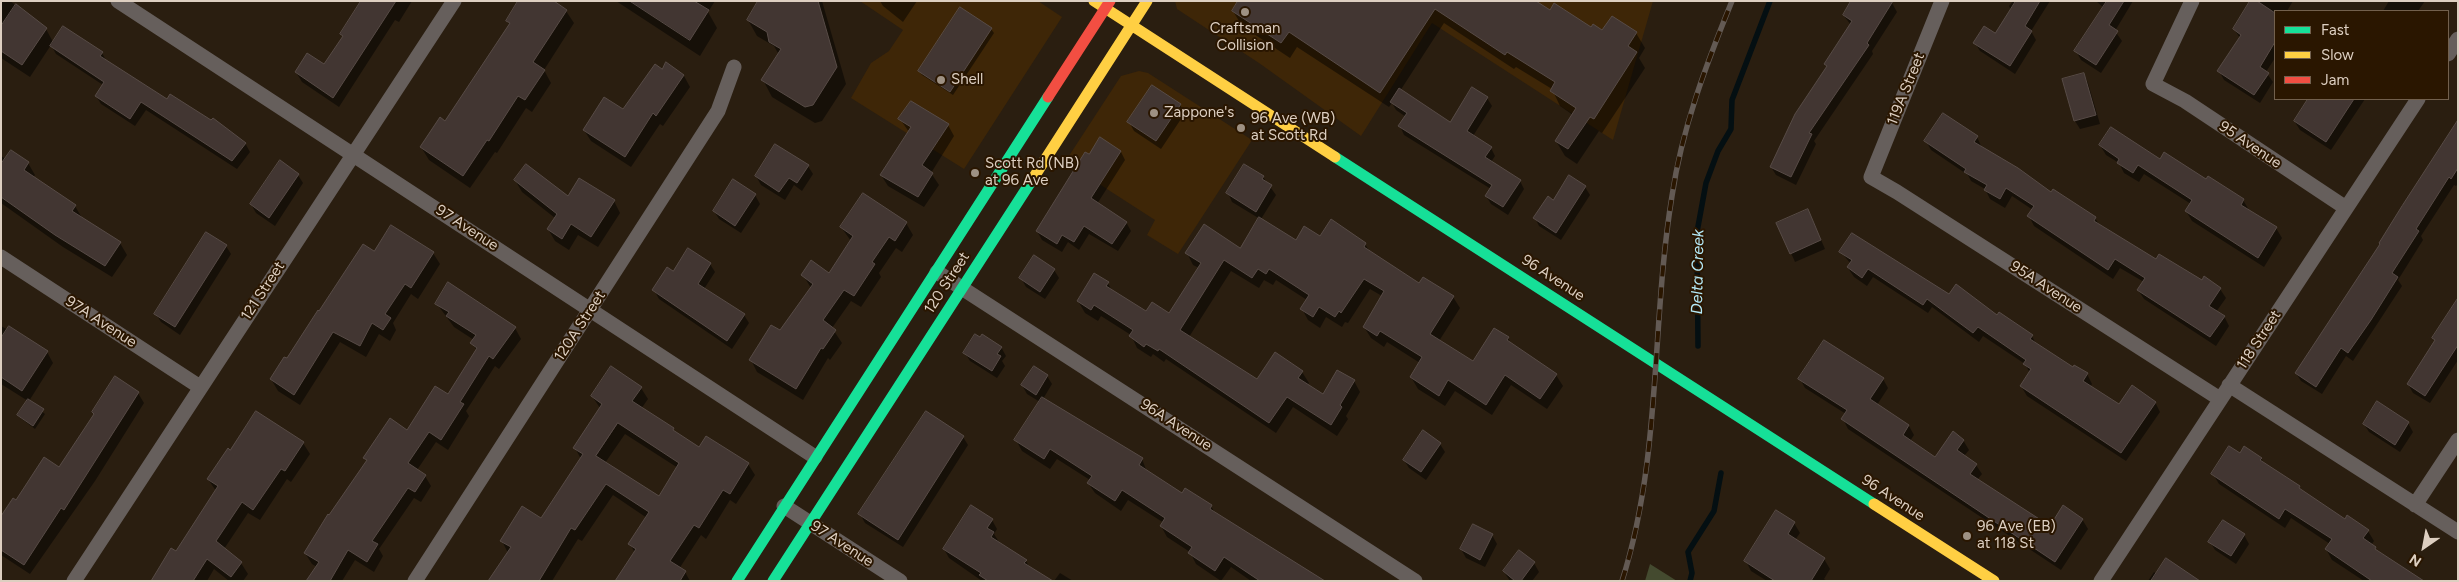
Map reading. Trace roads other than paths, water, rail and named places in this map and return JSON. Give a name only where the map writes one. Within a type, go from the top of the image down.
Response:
[{"type":"main road","name":"96 Avenue","points":[[1094,1],[1108,5],[1132,25],[1994,581]]},
{"type":"main road","name":"120 Street","points":[[773,581],[1147,1]]},
{"type":"main road","name":"120 Street","points":[[737,581],[815,457],[937,272],[1108,5]]},
{"type":"street","name":"97 Avenue","points":[[118,1],[815,457]]},
{"type":"street","name":"121 Street","points":[[74,581],[454,1]]},
{"type":"street","name":"119A Street","points":[[1871,177],[1942,1]]},
{"type":"street","name":"95 Avenue","points":[[2192,1],[2153,84],[2185,101],[2346,208]]},
{"type":"street","points":[[2449,52],[2458,39]]},
{"type":"street","name":"120A Street","points":[[415,581],[718,111],[734,67]]},
{"type":"street","name":"118 Street","points":[[2101,581],[2417,100]]},
{"type":"street","name":"95A Avenue","points":[[1871,177],[2220,399]]},
{"type":"street","name":"97A Avenue","points":[[1,257],[200,387]]},
{"type":"street","name":"96A Avenue","points":[[937,272],[963,287],[1415,581]]},
{"type":"street","points":[[2230,386],[2458,532]]},
{"type":"street","points":[[2415,505],[2458,440]]},
{"type":"street","name":"97 Avenue","points":[[784,506],[900,581]]},
{"type":"waterway","name":"Delta Creek","points":[[1698,346],[1697,232],[1706,183],[1718,151],[1731,129],[1732,100],[1770,1]]},
{"type":"waterway","name":"Delta Creek","points":[[1690,581],[1692,573],[1688,552],[1714,511],[1721,473]]},
{"type":"railway","points":[[1622,581],[1635,534],[1644,486],[1650,438],[1665,244],[1676,171],[1696,97],[1732,1]]},
{"type":"place","name":"Craftsman Collision","points":[[1245,12]]},
{"type":"place","name":"Shell","points":[[941,80]]},
{"type":"place","name":"Zappone's","points":[[1154,113]]},
{"type":"place","name":"96 Ave (WB) at Scott Rd","points":[[1241,128]]},
{"type":"place","name":"Scott Rd (NB) at 96 Ave","points":[[975,173]]},
{"type":"place","name":"96 Ave (EB) at 118 St","points":[[1967,536]]}]
